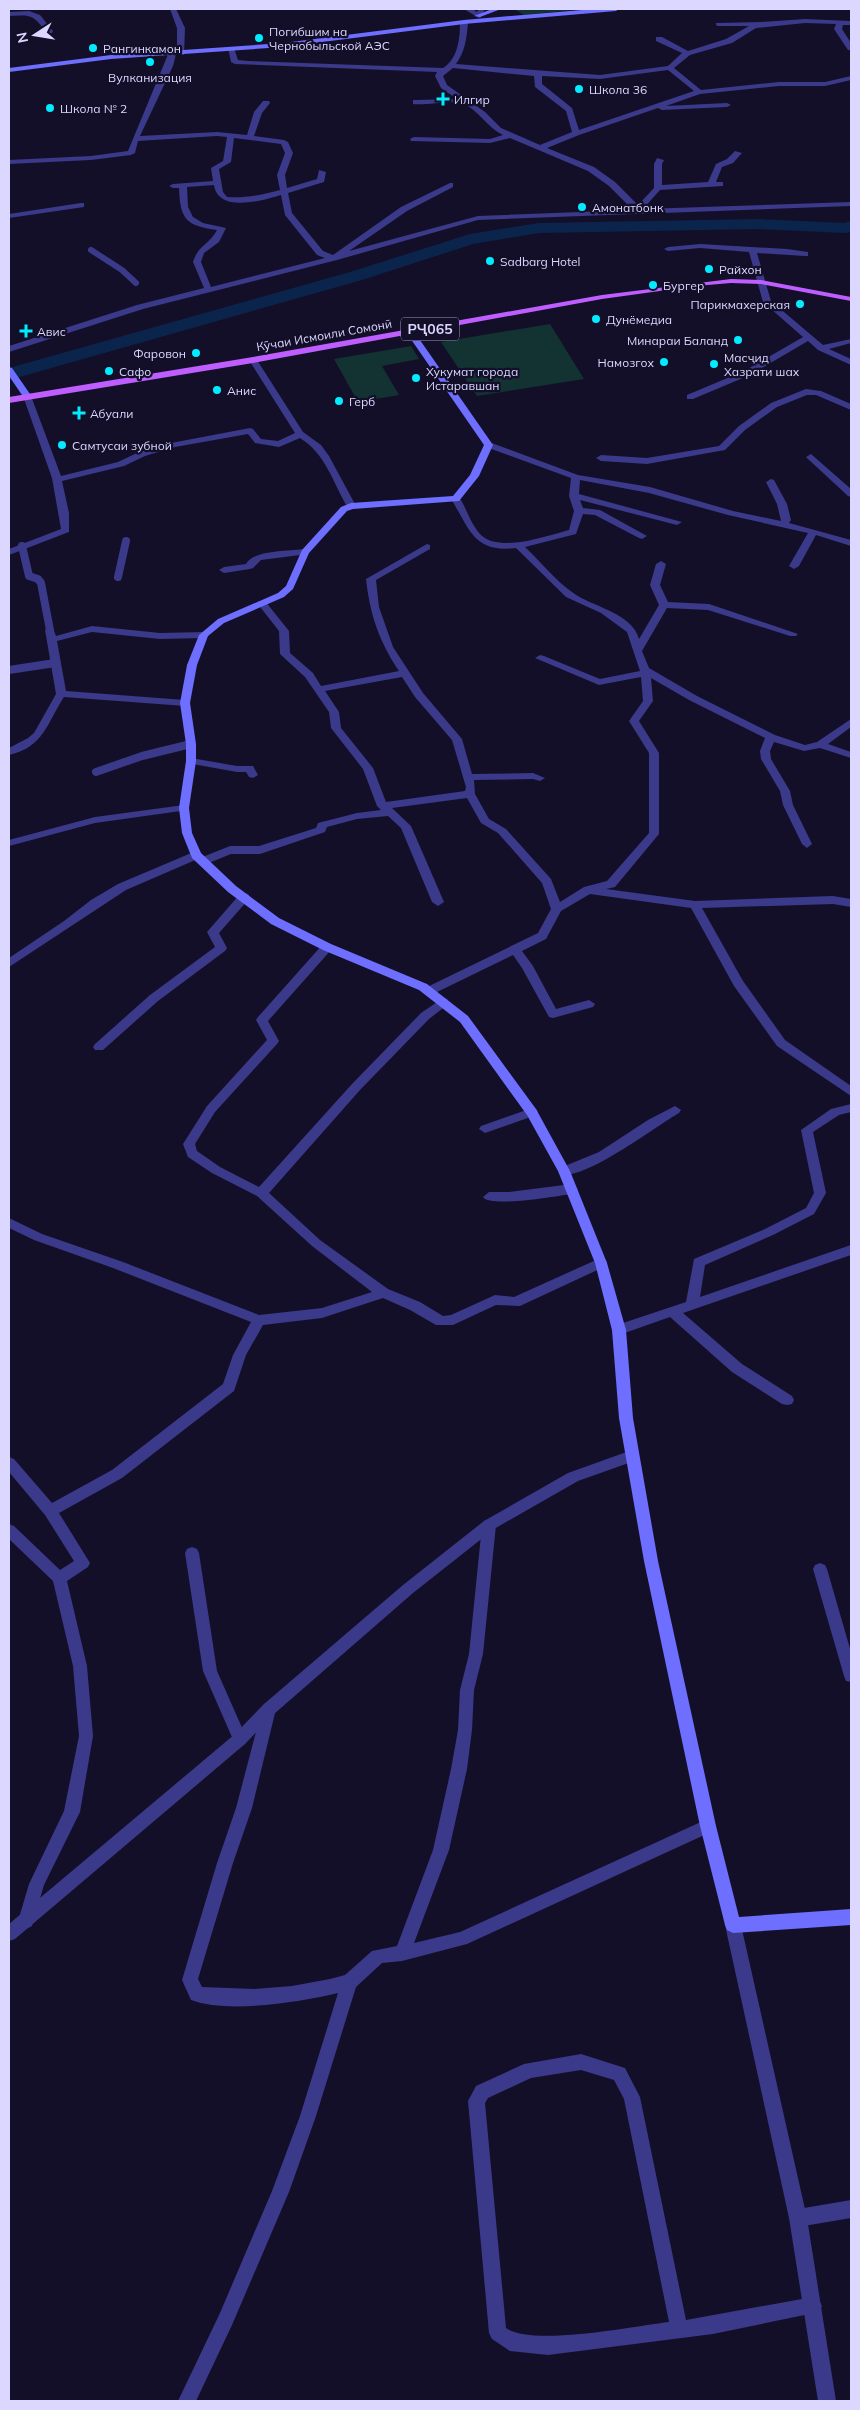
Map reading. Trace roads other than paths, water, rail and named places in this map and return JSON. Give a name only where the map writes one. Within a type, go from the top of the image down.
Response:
[{"type":"main road","points":[[464,22],[480,12],[498,9]]},
{"type":"main road","points":[[9,70],[110,57],[231,50],[464,22],[616,9]]},
{"type":"main road","name":"Кӯчаи Исмоили Сомонӣ","points":[[9,400],[26,394],[252,360],[658,289],[722,282],[761,282],[851,299]]},
{"type":"main road","points":[[410,332],[490,445],[474,476],[456,498],[351,506],[344,509],[305,552],[290,587],[280,595],[221,621],[204,635],[192,665],[185,703],[192,761],[184,808],[187,833],[200,858],[232,889],[275,921],[327,947],[430,991],[474,1031],[532,1112],[564,1170],[572,1189],[600,1264],[619,1330],[626,1418],[651,1561],[708,1826],[733,1925],[851,1916]]},
{"type":"main road","points":[[9,370],[26,394]]},
{"type":"street","points":[[9,162],[91,158],[131,153],[135,139],[177,53],[181,28],[173,9]]},
{"type":"street","points":[[467,9],[480,12]]},
{"type":"street","points":[[9,14],[34,14],[42,19],[49,31]]},
{"type":"street","points":[[451,66],[464,37],[464,22]]},
{"type":"street","points":[[840,22],[838,29],[851,48]]},
{"type":"street","points":[[718,24],[851,23]]},
{"type":"street","points":[[231,50],[235,62],[265,66],[330,65],[418,71],[442,70],[451,66],[538,74],[600,77],[670,68],[687,54],[729,41],[754,26],[764,24]]},
{"type":"street","points":[[659,40],[687,54]]},
{"type":"street","points":[[670,68],[699,92]]},
{"type":"street","points":[[442,70],[439,76],[444,86],[482,114],[498,130],[508,136],[591,169],[612,184],[638,210]]},
{"type":"street","points":[[538,74],[538,85],[569,110],[576,133]]},
{"type":"street","points":[[540,148],[576,133],[699,92],[779,84],[825,84],[851,78]]},
{"type":"street","points":[[416,102],[462,101]]},
{"type":"street","points":[[250,137],[258,112],[266,103]]},
{"type":"street","points":[[647,110],[727,105]]},
{"type":"street","points":[[135,139],[217,134],[284,142],[289,153],[281,175],[288,213],[320,253],[334,258]]},
{"type":"street","points":[[231,136],[226,162],[215,168],[219,193],[225,199],[264,199],[283,190],[321,180],[322,172]]},
{"type":"street","points":[[414,139],[490,141],[508,136]]},
{"type":"street","points":[[658,188],[715,184],[719,166],[730,161],[738,152]]},
{"type":"street","points":[[638,210],[658,188],[658,164],[660,160]]},
{"type":"street","points":[[173,186],[216,182]]},
{"type":"street","points":[[334,258],[404,209],[450,185]]},
{"type":"street","points":[[183,186],[183,204],[187,215],[197,225],[222,228],[216,240],[200,252],[196,262],[208,289]]},
{"type":"street","points":[[9,349],[140,307],[334,258],[478,218],[638,210],[851,204]]},
{"type":"street","points":[[9,216],[81,205]]},
{"type":"street","points":[[668,249],[700,246],[779,250],[805,254]]},
{"type":"street","points":[[91,250],[122,270],[136,283]]},
{"type":"street","points":[[752,250],[767,302],[821,348],[851,362]]},
{"type":"street","points":[[690,397],[746,373],[808,338]]},
{"type":"street","points":[[821,348],[851,341]]},
{"type":"street","points":[[252,360],[300,434],[322,452],[334,470],[351,506]]},
{"type":"street","points":[[602,458],[647,461],[722,448],[742,428],[774,405],[806,392],[818,393],[851,407]]},
{"type":"street","points":[[9,552],[66,530],[66,513],[57,480],[26,394]]},
{"type":"street","points":[[57,480],[121,464],[142,454],[205,438],[250,431],[258,441],[280,444],[300,434]]},
{"type":"street","points":[[490,445],[576,477],[650,490],[731,513],[814,531],[851,542]]},
{"type":"street","points":[[811,457],[851,494]]},
{"type":"street","points":[[456,498],[477,537],[494,544],[519,546],[573,532],[580,512],[574,496],[576,477]]},
{"type":"street","points":[[770,482],[782,504],[786,520],[783,524]]},
{"type":"street","points":[[574,496],[677,522]]},
{"type":"street","points":[[580,512],[597,512],[642,536]]},
{"type":"street","points":[[794,566],[814,531]]},
{"type":"street","points":[[118,577],[126,541]]},
{"type":"street","points":[[9,752],[30,744],[43,731],[50,710],[61,694],[41,583],[38,579],[30,577],[28,574],[28,566],[22,546]]},
{"type":"street","points":[[430,991],[516,951],[542,936],[557,909],[588,890],[610,884],[654,834],[654,753],[634,722],[648,701],[644,672],[632,631],[604,611],[569,595],[519,546]]},
{"type":"street","points":[[426,547],[371,579],[374,607],[388,647],[419,695],[457,739],[468,777],[470,794],[485,821],[502,831],[547,882],[557,909]]},
{"type":"street","points":[[224,570],[250,566],[252,561],[258,557],[305,552]]},
{"type":"street","points":[[661,564],[656,584],[664,605]]},
{"type":"street","points":[[262,603],[284,631],[285,654],[309,674],[334,712],[336,728],[368,768],[387,809],[406,826],[438,902]]},
{"type":"street","points":[[637,651],[664,605]]},
{"type":"street","points":[[664,605],[709,607],[793,634]]},
{"type":"street","points":[[50,635],[92,629],[160,636],[204,635]]},
{"type":"street","points":[[540,658],[599,682],[607,682],[644,672],[770,737],[804,748],[820,745],[851,722]]},
{"type":"street","points":[[9,670],[54,663]]},
{"type":"street","points":[[318,689],[404,673]]},
{"type":"street","points":[[61,694],[185,703]]},
{"type":"street","points":[[770,737],[765,751],[766,759],[785,791],[788,805],[807,844]]},
{"type":"street","points":[[96,772],[142,756],[191,744]]},
{"type":"street","points":[[820,745],[851,755]]},
{"type":"street","points":[[192,761],[237,769],[249,768],[253,775]]},
{"type":"street","points":[[468,777],[533,776],[540,778]]},
{"type":"street","points":[[9,964],[68,924],[95,903],[122,887],[200,858],[230,850],[260,850],[321,830],[322,825],[387,809],[470,794]]},
{"type":"street","points":[[9,843],[95,820],[184,808]]},
{"type":"street","points":[[588,890],[695,905],[833,900],[851,903]]},
{"type":"street","points":[[99,1047],[154,998],[221,948],[213,932],[244,897]]},
{"type":"street","points":[[695,905],[738,984],[781,1044],[851,1092]]},
{"type":"street","points":[[327,947],[262,1020],[273,1041],[211,1109],[189,1144],[192,1154],[261,1193],[316,1243],[383,1293],[415,1306],[442,1321],[453,1320],[495,1300],[515,1302],[600,1264]]},
{"type":"street","points":[[516,951],[527,966],[553,1014],[589,1004]]},
{"type":"street","points":[[261,1193],[356,1087],[425,1016],[443,1002]]},
{"type":"street","points":[[692,1306],[699,1262],[769,1232],[810,1211],[820,1193],[807,1130],[835,1112],[851,1108]]},
{"type":"street","points":[[564,1170],[585,1166],[612,1152],[640,1131],[676,1110]]},
{"type":"street","points":[[485,1128],[532,1112]]},
{"type":"street","points":[[489,1197],[509,1197],[572,1189]]},
{"type":"street","points":[[9,1223],[38,1237],[118,1265],[259,1320],[322,1313],[383,1293]]},
{"type":"street","points":[[619,1330],[851,1250]]},
{"type":"street","points":[[673,1312],[737,1368],[787,1400]]},
{"type":"street","points":[[50,1511],[117,1474],[228,1387],[240,1355],[259,1320]]},
{"type":"street","points":[[9,1934],[240,1739],[269,1709],[408,1589],[489,1525],[573,1477],[632,1456]]},
{"type":"street","points":[[9,1462],[50,1511],[84,1563],[59,1578]]},
{"type":"street","points":[[402,1953],[442,1850],[459,1769],[465,1730],[467,1690],[476,1654],[489,1525]]},
{"type":"street","points":[[9,1530],[59,1578],[80,1666],[86,1736],[72,1812],[37,1884],[26,1920]]},
{"type":"street","points":[[192,1553],[210,1671],[240,1739]]},
{"type":"street","points":[[820,1569],[851,1676]]},
{"type":"street","points":[[269,1709],[244,1808],[225,1863],[190,1980],[197,1994],[254,1998],[312,1992],[349,1982],[378,1956],[402,1953],[461,1939],[708,1826]]},
{"type":"street","points":[[733,1925],[798,2218],[827,2401]]},
{"type":"street","points":[[187,2401],[226,2319],[280,2192],[308,2116],[349,1982]]},
{"type":"street","points":[[679,2329],[632,2097],[619,2074],[581,2062],[530,2070],[482,2092],[476,2102],[498,2333],[510,2342],[548,2346],[713,2325],[813,2306]]},
{"type":"street","points":[[798,2218],[851,2210]]},
{"type":"waterway","points":[[9,374],[356,276],[470,239],[539,228],[759,224],[845,228],[851,226]]},
{"type":"place","name":"Погибшим на Чернобыльской АЭС","points":[[259,38]]},
{"type":"place","name":"Рангинкамон","points":[[93,48]]},
{"type":"place","name":"Вулканизация","points":[[150,62]]},
{"type":"place","name":"Школа 36","points":[[579,89]]},
{"type":"place","name":"Илгир","points":[[443,99]]},
{"type":"place","name":"Школа № 2","points":[[50,108]]},
{"type":"place","name":"Амонатбонк","points":[[582,207]]},
{"type":"place","name":"Sadbarg Hotel","points":[[490,261]]},
{"type":"place","name":"Райхон","points":[[709,269]]},
{"type":"place","name":"Бургер","points":[[653,285]]},
{"type":"place","name":"Парикмахерская","points":[[800,304]]},
{"type":"place","name":"Дунёмедиа","points":[[596,319]]},
{"type":"place","name":"Авис","points":[[26,331]]},
{"type":"place","name":"Минараи Баланд","points":[[738,340]]},
{"type":"place","name":"Фаровон","points":[[196,353]]},
{"type":"place","name":"Намозгох","points":[[664,362]]},
{"type":"place","name":"Масҷид Хазрати шах","points":[[714,364]]},
{"type":"place","name":"Сафо","points":[[109,371]]},
{"type":"place","name":"Хукумат города Истаравшан","points":[[416,378]]},
{"type":"place","name":"Анис","points":[[217,390]]},
{"type":"place","name":"Герб","points":[[339,401]]},
{"type":"place","name":"Абуали","points":[[79,413]]},
{"type":"place","name":"Самтусаи зубной","points":[[62,445]]}]
